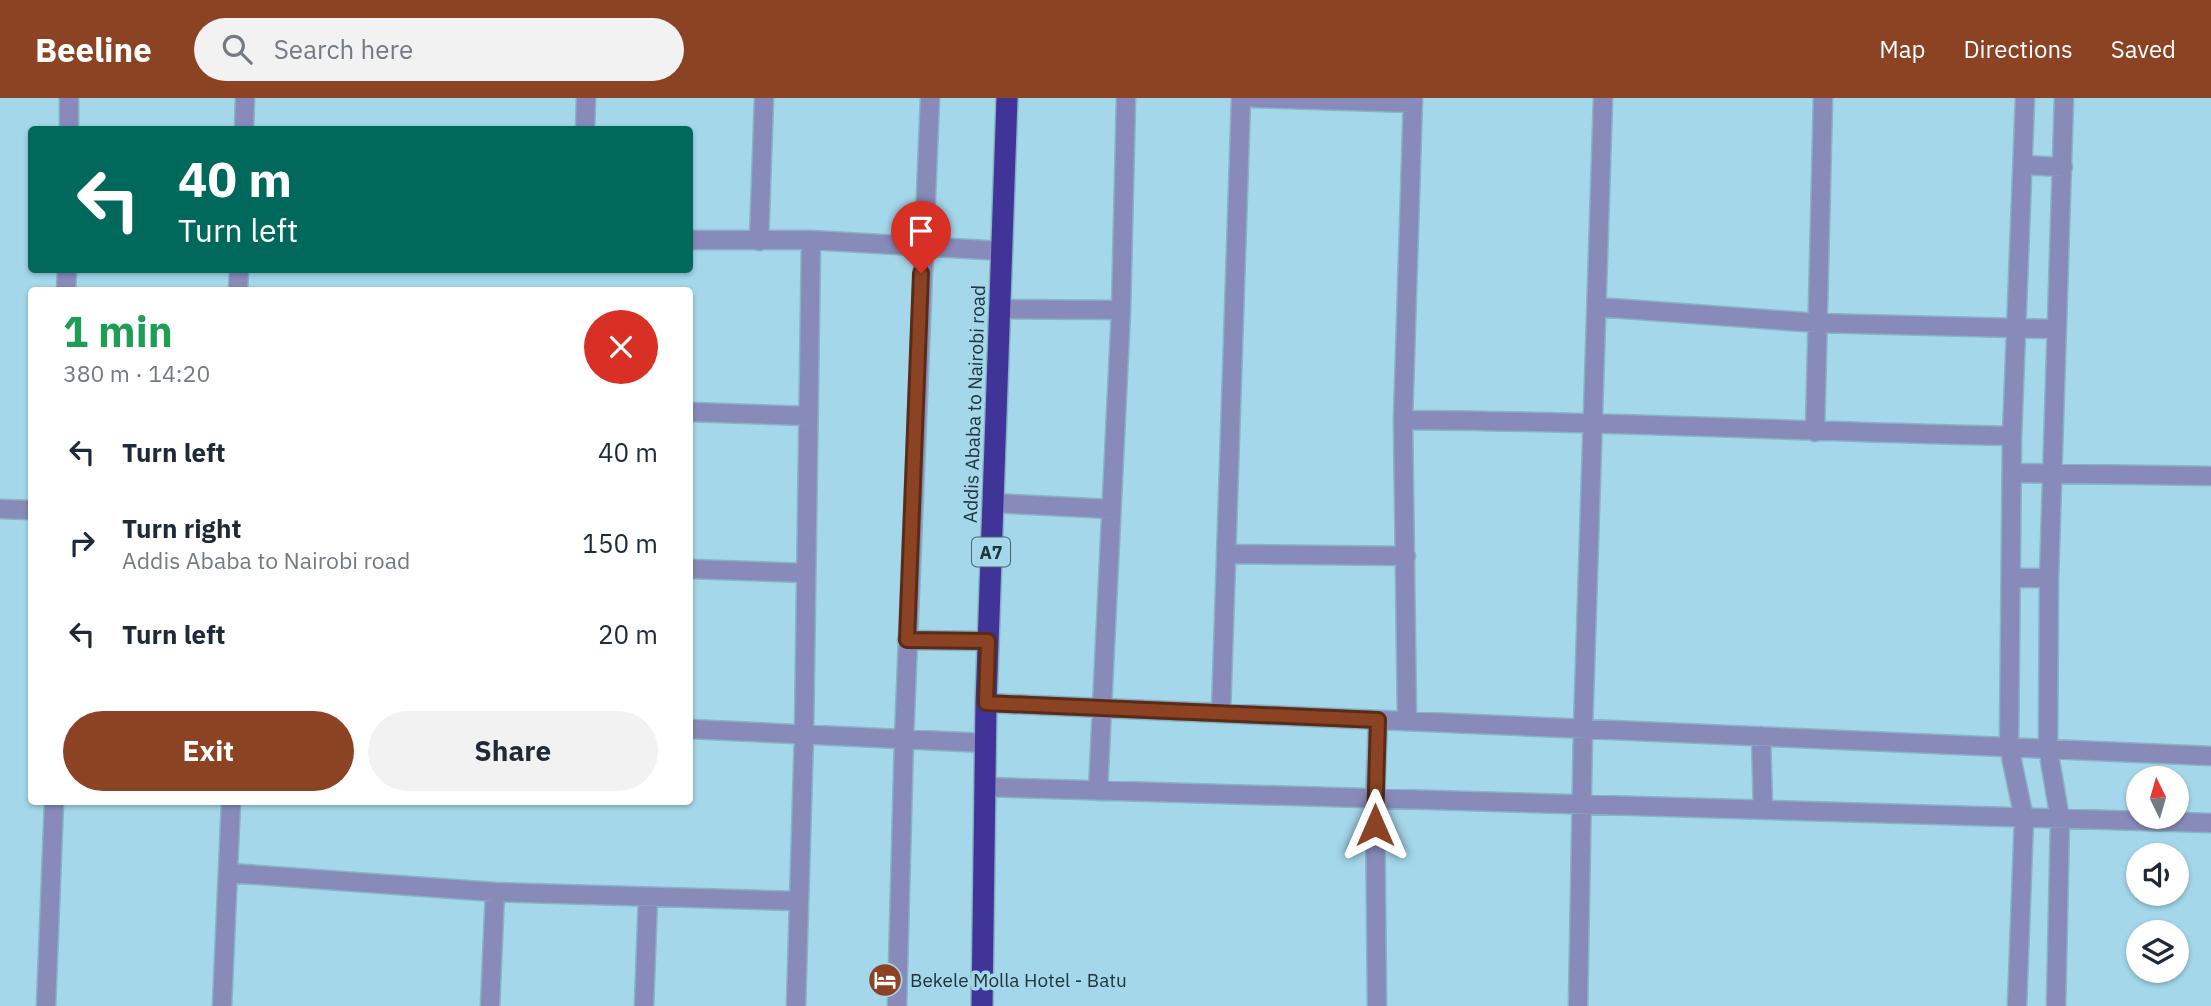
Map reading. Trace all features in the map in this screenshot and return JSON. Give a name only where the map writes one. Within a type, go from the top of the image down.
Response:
[{"type":"highway","name":"Addis Ababa to Nairobi road","points":[[982,1006],[986,703],[1007,98]]},
{"type":"street","points":[[69,98],[69,126]]},
{"type":"street","points":[[244,126],[245,98]]},
{"type":"street","points":[[585,126],[586,98]]},
{"type":"street","points":[[759,241],[764,98]]},
{"type":"street","points":[[897,1006],[907,640],[930,98]]},
{"type":"street","points":[[1098,791],[1121,310],[1126,98]]},
{"type":"street","points":[[1221,713],[1241,98]]},
{"type":"street","points":[[1255,98],[1413,100],[1404,420],[1407,721]]},
{"type":"street","points":[[1578,1006],[1583,729],[1604,98]]},
{"type":"street","points":[[1815,432],[1823,98]]},
{"type":"street","points":[[2017,1006],[2024,818],[2009,747],[2012,436],[2025,98]]},
{"type":"street","points":[[2056,1006],[2060,819],[2048,749],[2049,578],[2050,474],[2064,98]]},
{"type":"street","points":[[2023,165],[2063,167]]},
{"type":"street","points":[[693,240],[811,240],[1003,251]]},
{"type":"street","points":[[796,1006],[804,733],[811,240]]},
{"type":"street","points":[[1597,307],[1818,323],[2056,329]]},
{"type":"street","points":[[1000,309],[1121,310]]},
{"type":"street","points":[[693,412],[808,416]]},
{"type":"street","points":[[1404,420],[1593,421],[1815,432],[2012,436]]},
{"type":"street","points":[[2012,473],[2211,476]]},
{"type":"street","points":[[993,503],[1111,509]]},
{"type":"street","points":[[0,509],[28,510]]},
{"type":"street","points":[[1226,554],[1406,556]]},
{"type":"street","points":[[693,569],[806,573]]},
{"type":"street","points":[[2011,578],[2049,578]]},
{"type":"street","points":[[907,640],[988,641]]},
{"type":"street","points":[[986,703],[2211,756]]},
{"type":"street","points":[[1377,1006],[1375,799],[1378,720]]},
{"type":"street","points":[[693,729],[986,743]]},
{"type":"street","points":[[1761,736],[1763,810]]},
{"type":"street","points":[[986,787],[2211,823]]},
{"type":"street","points":[[46,1006],[54,805]]},
{"type":"street","points":[[222,1006],[231,805]]},
{"type":"street","points":[[230,873],[495,892],[799,901]]},
{"type":"street","points":[[490,1006],[495,892]]},
{"type":"street","points":[[644,1006],[648,897]]},
{"type":"place","name":"Bekele Molla Hotel - Batu","points":[[885,980]]},
{"type":"route","points":[[921,273],[907,640],[988,641],[986,703],[1378,720],[1375,825]]}]
